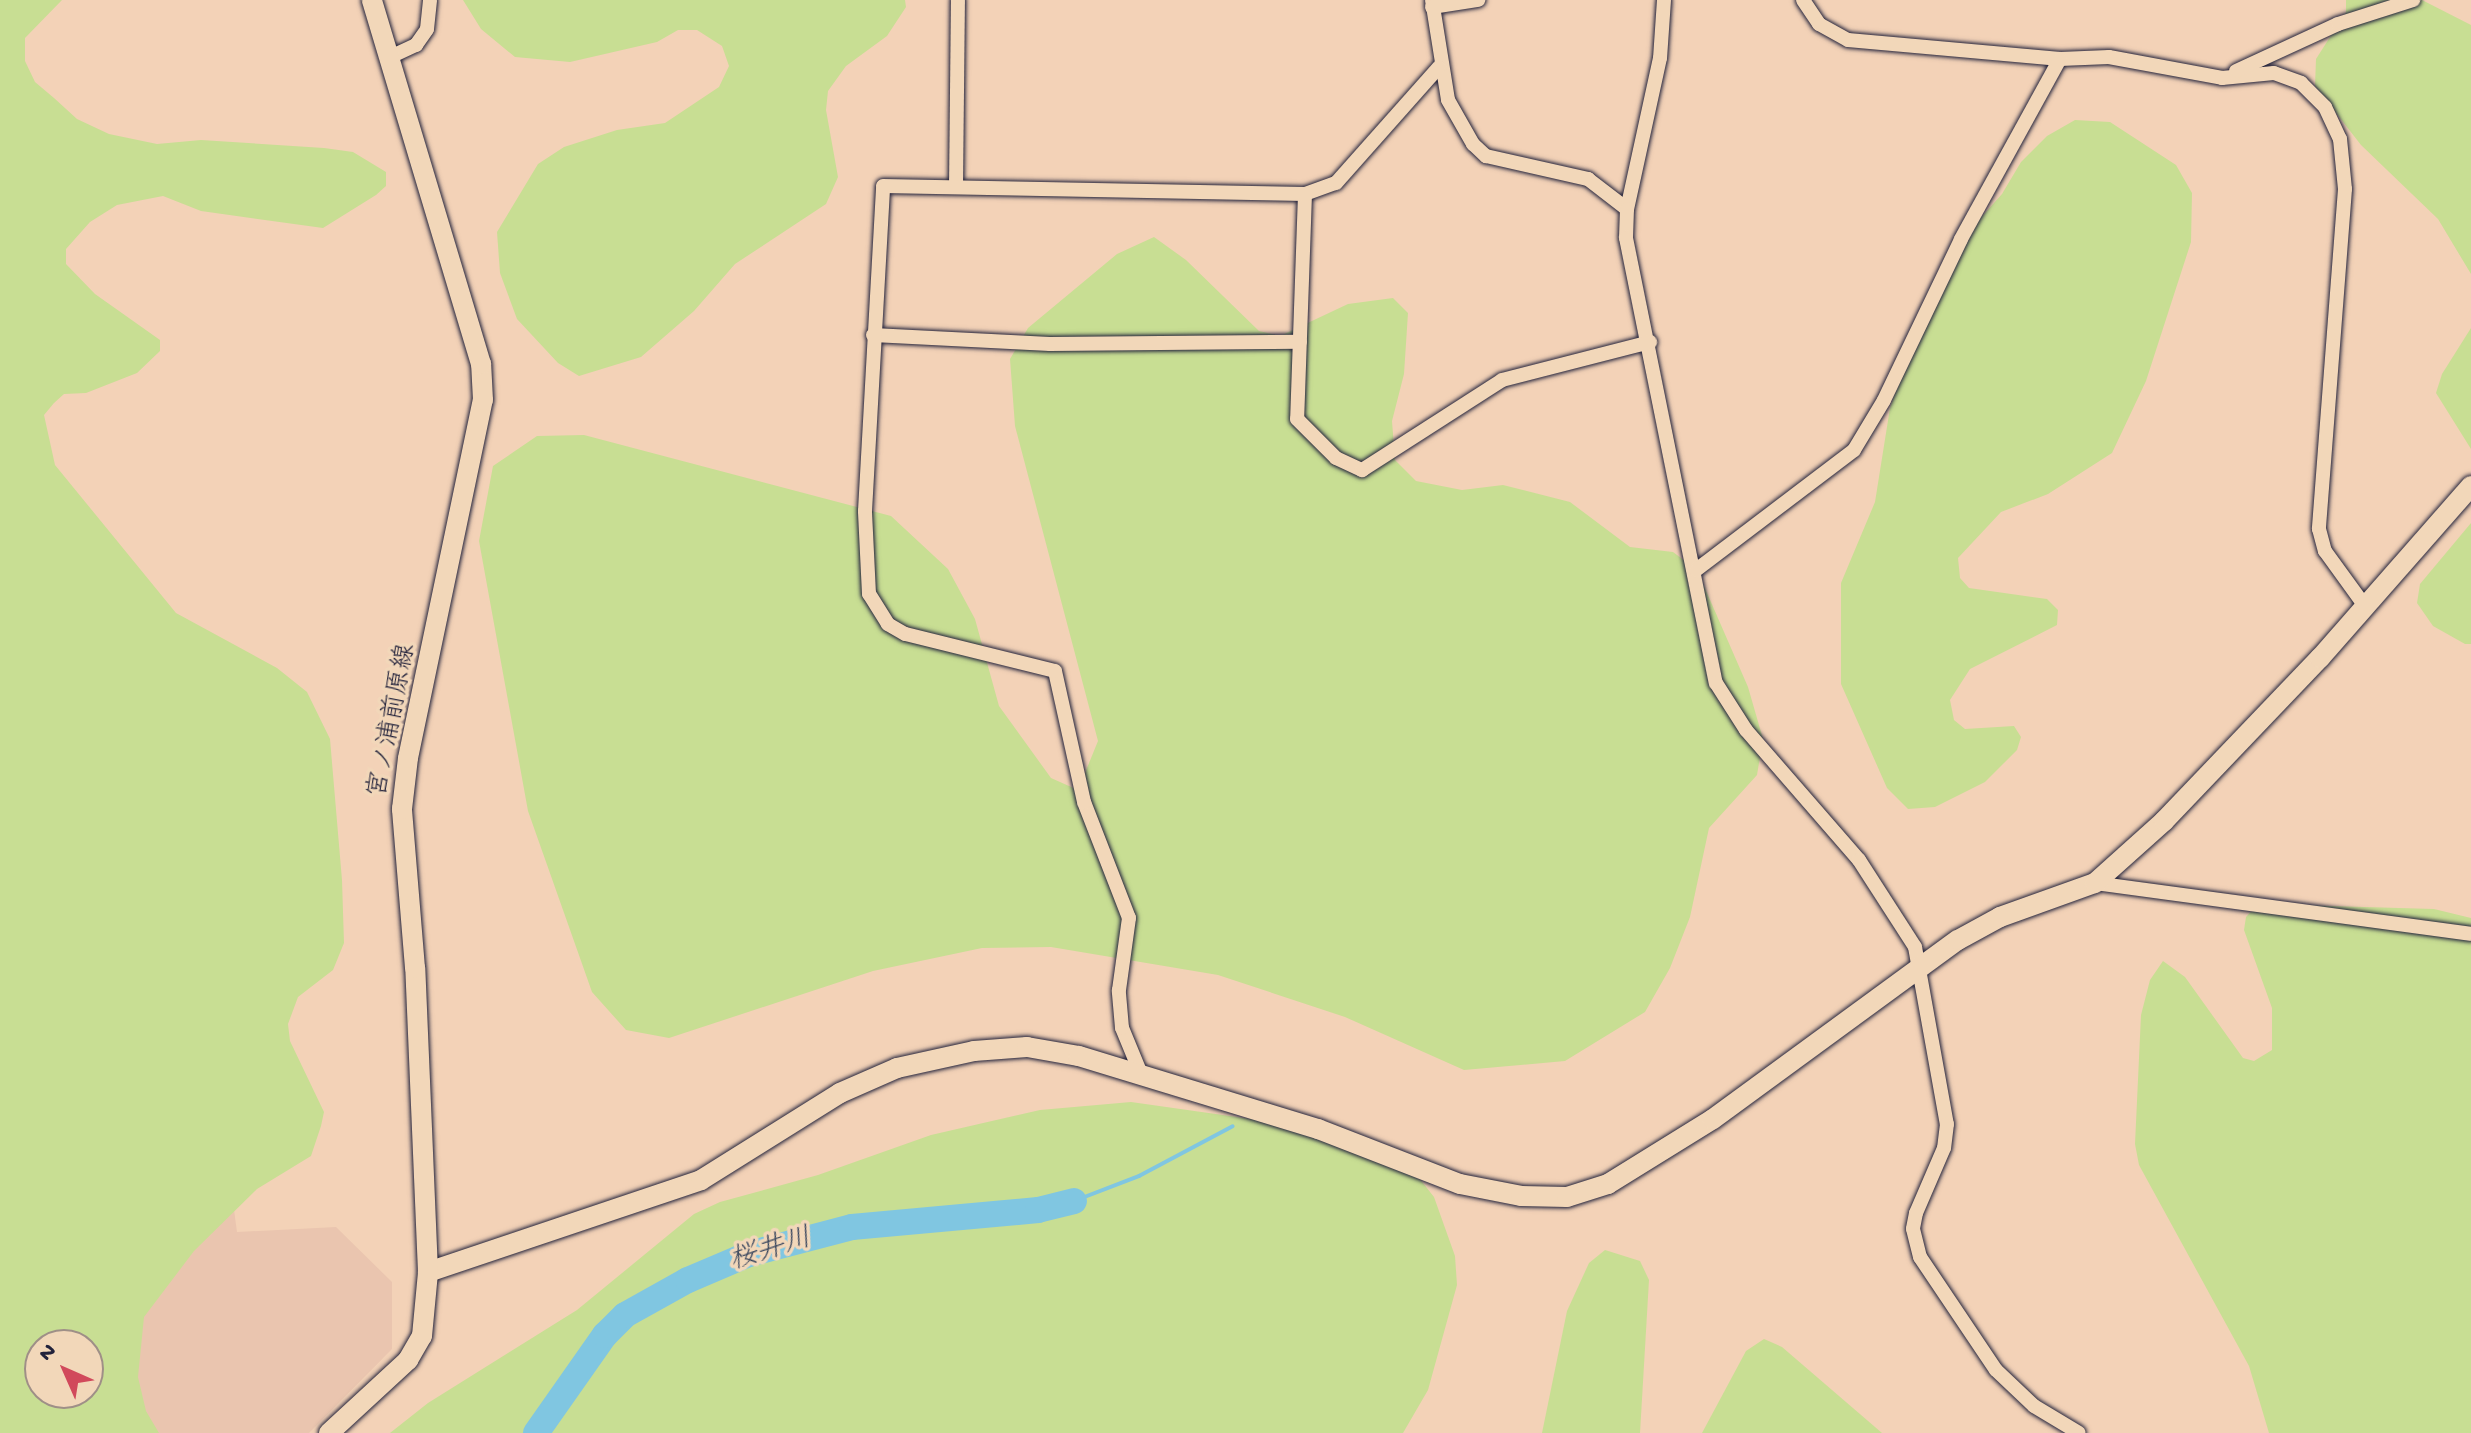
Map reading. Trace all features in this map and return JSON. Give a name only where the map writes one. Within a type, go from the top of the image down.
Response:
[{"type":"street","name":"宮ノ浦前原線","points":[[329,1433],[408,1360],[422,1336],[428,1272],[415,968],[402,809],[408,758],[483,400],[481,364],[372,0]]},
{"type":"street","points":[[390,57],[416,45],[427,29],[430,0]]},
{"type":"street","points":[[956,187],[958,0]]},
{"type":"street","points":[[1478,0],[1432,3],[1439,67],[1458,124],[1486,156],[1588,179],[1627,209]]},
{"type":"street","points":[[1664,0],[1655,86],[1627,209],[1626,238],[1650,342],[1716,683],[1746,730],[1859,860],[1915,947],[1921,966],[1947,1124],[1944,1148],[1916,1213],[1915,1244],[1930,1277],[1996,1370],[2034,1406],[2079,1433]]},
{"type":"street","points":[[1803,0],[1819,24],[1848,40],[2060,59],[2109,57],[2222,78],[2274,73],[2301,83],[2325,107],[2340,139],[2345,189],[2340,288],[2319,529],[2325,551],[2365,606]]},
{"type":"street","points":[[2222,78],[2338,24],[2413,0]]},
{"type":"street","points":[[1696,570],[1839,465],[1859,443],[1961,239],[2060,59]]},
{"type":"street","points":[[1141,1074],[1122,1028],[1120,1003],[1129,918],[1084,802],[1055,671],[905,634],[888,624],[869,594],[865,511],[883,186],[1305,194],[1336,183],[1439,67]]},
{"type":"street","points":[[1305,194],[1297,419],[1336,458],[1362,470],[1502,380],[1650,342]]},
{"type":"street","points":[[873,335],[1050,344],[1300,342]]},
{"type":"street","points":[[428,1272],[701,1180],[840,1093],[897,1068],[974,1051],[1027,1047],[1141,1074],[1318,1129],[1460,1184],[1521,1196],[1567,1197],[1608,1184],[1651,1161],[1921,966],[2000,917],[2095,883],[2164,821],[2365,606],[2471,486]]},
{"type":"street","points":[[2095,883],[2471,934]]},
{"type":"shaded area","points":[[0,861],[228,1165],[237,1232],[336,1227],[392,1282],[392,1349],[309,1433],[0,1433]]},
{"type":"green space","points":[[0,0],[62,0],[25,38],[25,61],[35,82],[77,119],[109,134],[157,144],[201,140],[324,148],[353,152],[386,172],[386,186],[376,195],[323,228],[201,211],[163,196],[117,205],[90,222],[66,249],[66,264],[95,294],[160,340],[160,351],[137,373],[86,393],[64,394],[54,403],[44,415],[55,465],[176,613],[277,668],[307,692],[330,739],[342,880],[344,943],[333,970],[298,997],[288,1024],[290,1041],[324,1112],[321,1126],[311,1156],[257,1189],[194,1251],[144,1317],[138,1377],[146,1411],[159,1433],[0,1433]]},
{"type":"green space","points":[[463,0],[905,0],[906,7],[887,36],[846,66],[828,91],[826,110],[838,177],[826,204],[735,264],[694,311],[641,357],[579,376],[558,363],[517,319],[500,273],[497,232],[538,164],[564,147],[617,130],[665,123],[719,87],[729,66],[722,46],[697,30],[678,30],[657,42],[570,62],[515,57],[481,29]]},
{"type":"green space","points":[[2346,0],[2422,0],[2471,25],[2471,274],[2438,219],[2361,145],[2315,86],[2316,59],[2346,12]]},
{"type":"green space","points":[[2075,120],[2110,122],[2176,165],[2192,193],[2191,242],[2146,381],[2112,453],[2048,494],[2001,512],[1958,558],[1960,578],[1969,588],[2047,599],[2058,610],[2057,625],[1970,669],[1950,700],[1954,720],[1965,729],[2014,726],[2021,737],[2017,750],[1985,782],[1935,807],[1908,809],[1887,788],[1841,684],[1841,583],[1875,502],[1890,408],[1929,290],[1961,240],[2002,194],[2021,162],[2047,136]]},
{"type":"green space","points":[[1154,237],[1186,260],[1259,331],[1280,336],[1348,304],[1393,298],[1408,313],[1404,374],[1392,421],[1395,460],[1416,481],[1462,490],[1503,485],[1570,502],[1630,547],[1673,552],[1697,570],[1748,687],[1763,739],[1757,775],[1709,828],[1690,917],[1670,968],[1645,1012],[1565,1061],[1464,1070],[1345,1017],[1218,975],[1051,947],[982,948],[873,971],[669,1038],[626,1030],[592,992],[528,811],[479,541],[493,466],[537,436],[584,435],[891,516],[948,569],[975,619],[999,706],[1051,778],[1078,790],[1098,741],[1015,426],[1010,359],[1028,328],[1117,254]]},
{"type":"green space","points":[[2471,328],[2471,449],[2436,393],[2442,374]]},
{"type":"green space","points":[[2471,523],[2471,644],[2465,644],[2433,626],[2417,603],[2420,584]]},
{"type":"green space","points":[[2258,904],[2434,909],[2471,918],[2471,1433],[2269,1433],[2249,1366],[2139,1165],[2135,1144],[2141,1015],[2150,980],[2163,961],[2185,977],[2243,1058],[2254,1061],[2272,1050],[2272,1008],[2244,930],[2246,917]]},
{"type":"green space","points":[[1131,1102],[1307,1127],[1419,1178],[1434,1197],[1455,1256],[1457,1285],[1428,1390],[1403,1433],[390,1433],[428,1403],[577,1310],[694,1214],[720,1202],[818,1175],[931,1135],[1040,1110]]},
{"type":"green space","points":[[1605,1250],[1640,1261],[1649,1280],[1640,1433],[1542,1433],[1567,1311],[1589,1263]]},
{"type":"green space","points":[[1764,1339],[1782,1347],[1882,1433],[1702,1433],[1746,1351]]},
{"type":"waterway","points":[[1074,1201],[1139,1176],[1233,1126]]},
{"type":"waterway","name":"桜井川","points":[[536,1433],[605,1335],[625,1315],[688,1280],[749,1254],[852,1227],[1038,1210],[1074,1201]]}]
